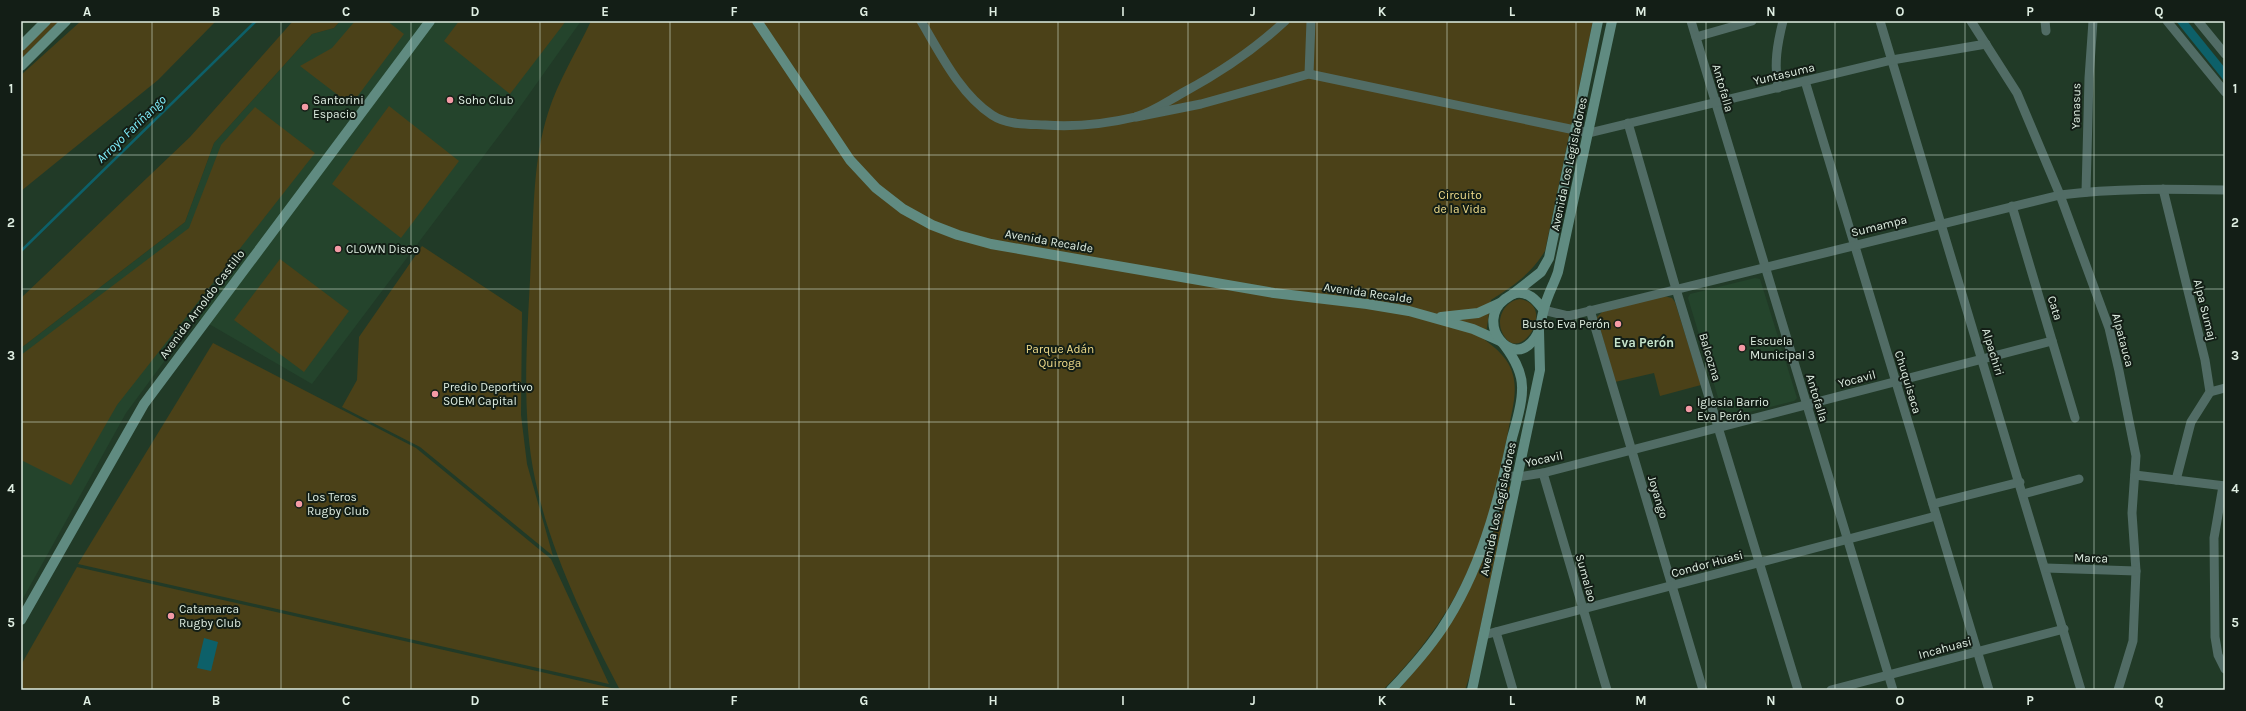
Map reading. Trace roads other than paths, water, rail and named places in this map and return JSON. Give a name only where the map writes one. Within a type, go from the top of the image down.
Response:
[{"type":"main road","points":[[21,46],[46,21]]},
{"type":"main road","points":[[21,66],[66,21]]},
{"type":"main road","name":"Avenida Arnoldo Castillo","points":[[21,620],[144,404],[430,21]]},
{"type":"main road","name":"Avenida Recalde","points":[[757,21],[850,160],[887,196],[903,209],[932,225],[958,235],[991,244],[1274,293],[1382,306],[1433,317],[1484,333],[1502,343]]},
{"type":"main road","name":"Avenida Los Legisladores","points":[[1512,294],[1541,272],[1549,258],[1598,21]]},
{"type":"main road","name":"Avenida Los Legisladores","points":[[1543,310],[1558,272],[1612,21]]},
{"type":"main road","points":[[1512,294],[1526,294],[1536,300],[1543,310],[1539,332],[1534,340],[1526,347],[1517,349],[1502,343],[1494,322],[1500,303],[1512,294]]},
{"type":"main road","name":"Avenida Recalde","points":[[1433,317],[1469,315],[1487,310],[1500,303]]},
{"type":"main road","name":"Avenida Los Legisladores","points":[[1472,690],[1540,370],[1539,332]]},
{"type":"main road","name":"Avenida Los Legisladores","points":[[1391,690],[1417,662],[1441,630],[1475,568],[1488,534],[1505,474],[1522,390],[1517,368],[1502,343]]},
{"type":"street","points":[[921,21],[953,73],[976,102],[992,115],[1005,121],[1063,126],[1098,124],[1201,104],[1309,74],[1589,133]]},
{"type":"street","points":[[1136,117],[1157,108],[1210,79],[1261,43],[1285,21]]},
{"type":"street","points":[[1309,74],[1311,21]]},
{"type":"street","name":"Antofalla","points":[[1691,21],[1714,103],[1893,690]]},
{"type":"street","points":[[1696,37],[1752,21]]},
{"type":"street","points":[[1778,88],[1774,68],[1775,54],[1783,21]]},
{"type":"street","name":"Alpachiri","points":[[1880,21],[2046,568],[2081,690]]},
{"type":"street","name":"Alpatauca","points":[[1971,21],[2017,93],[2060,195],[2108,328],[2136,456],[2132,493],[2136,571],[2133,641],[2118,690]]},
{"type":"street","points":[[2045,21],[2046,31]]},
{"type":"street","name":"Yanasus","points":[[2086,192],[2089,78],[2093,21]]},
{"type":"street","points":[[2167,21],[2225,92]]},
{"type":"street","points":[[2198,21],[2225,54]]},
{"type":"street","name":"Yuntasuma","points":[[1589,133],[1892,60],[1986,44]]},
{"type":"street","name":"Chuquisaca","points":[[1805,81],[1989,690]]},
{"type":"street","name":"Balcozna","points":[[1628,123],[1676,289],[1798,690]]},
{"type":"street","name":"Sumampa","points":[[1543,310],[1568,316],[2060,195],[2086,192],[2163,189],[2225,190]]},
{"type":"street","name":"Alpa Sumaj","points":[[2163,189],[2205,360],[2210,392]]},
{"type":"street","name":"Cata","points":[[2012,206],[2075,418]]},
{"type":"street","name":"Joyango","points":[[1590,310],[1703,690]]},
{"type":"street","name":"Yocavil","points":[[1505,474],[1518,477],[1543,473],[2052,341]]},
{"type":"street","points":[[2176,480],[2191,422],[2210,392],[2225,388]]},
{"type":"street","name":"Sumalao","points":[[1543,473],[1607,690]]},
{"type":"street","points":[[2135,475],[2224,486],[2214,538],[2215,637],[2218,655],[2225,669]]},
{"type":"street","points":[[2023,494],[2079,479]]},
{"type":"street","points":[[1933,504],[2020,482]]},
{"type":"street","name":"Condor Huasi","points":[[1484,635],[1936,516]]},
{"type":"street","name":"Marca","points":[[2046,568],[2136,571]]},
{"type":"street","name":"Incahuasi","points":[[1831,690],[2064,629]]},
{"type":"street","points":[[1496,632],[1513,690]]},
{"type":"water","points":[[2176,21],[2187,21],[2225,68],[2225,82]]},
{"type":"water","points":[[204,638],[218,642],[211,671],[197,668]]},
{"type":"waterway","name":"Arroyo Fariñango","points":[[21,251],[256,21]]},
{"type":"place","name":"Soho Club","points":[[450,100]]},
{"type":"place","name":"Santorini Espacio","points":[[305,107]]},
{"type":"place","name":"CLOWN Disco","points":[[338,249]]},
{"type":"place","name":"Busto Eva Perón","points":[[1618,324]]},
{"type":"place","name":"Escuela Municipal 3","points":[[1742,348]]},
{"type":"place","name":"Predio Deportivo SOEM Capital","points":[[435,394]]},
{"type":"place","name":"Iglesia Barrio Eva Perón","points":[[1689,409]]},
{"type":"place","name":"Los Teros Rugby Club","points":[[299,504]]},
{"type":"place","name":"Catamarca Rugby Club","points":[[171,616]]},
{"type":"district","name":"Eva Perón","points":[[1644,342]]},
{"type":"park label","name":"Circuito de la Vida","points":[[1460,202]]},
{"type":"park label","name":"Parque Adán Quiroga","points":[[1060,356]]}]
